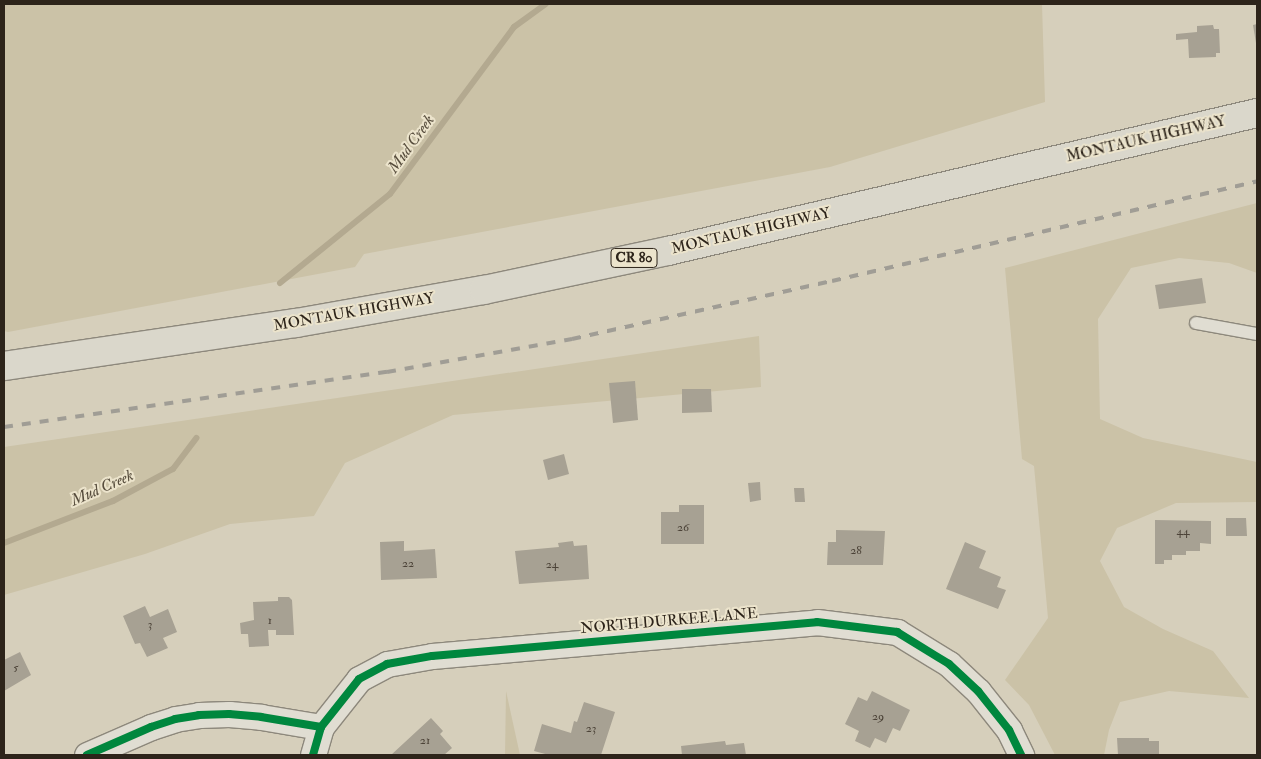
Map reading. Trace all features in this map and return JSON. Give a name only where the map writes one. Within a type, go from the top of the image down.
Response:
[{"type":"main road","name":"MONTAUK HIGHWAY","points":[[4,366],[296,323],[484,290],[677,249],[1257,113]]},
{"type":"street","name":"NORTH DURKEE LANE","points":[[313,755],[321,727],[359,678],[387,664],[432,656],[817,622],[897,632],[949,664],[978,691],[1009,730],[1021,755]]},
{"type":"street","points":[[87,755],[151,727],[175,719],[199,716],[229,714],[261,716],[321,727]]},
{"type":"lane","points":[[1196,322],[1257,334]]},
{"type":"shaded area","points":[[4,4],[1042,4],[1045,102],[830,167],[364,254],[355,267],[8,332],[4,331]]},
{"type":"shaded area","points":[[1257,203],[1257,273],[1229,263],[1179,258],[1131,268],[1098,319],[1100,419],[1143,438],[1257,462],[1257,509],[1256,502],[1176,503],[1117,528],[1100,561],[1124,607],[1163,629],[1213,651],[1249,698],[1169,691],[1120,702],[1109,730],[1104,755],[1055,755],[1029,705],[1005,680],[1048,618],[1034,466],[1022,459],[1005,268]]},
{"type":"shaded area","points":[[759,336],[761,387],[453,415],[345,463],[314,516],[230,524],[145,554],[4,595],[4,447]]},
{"type":"shaded area","points":[[506,691],[520,755],[505,755]]},
{"type":"building","points":[[1257,24],[1257,43],[1256,43],[1253,25]]},
{"type":"building","points":[[1213,25],[1214,29],[1219,29],[1220,53],[1216,53],[1216,57],[1189,58],[1188,39],[1176,40],[1176,34],[1197,32],[1197,26]]},
{"type":"building","points":[[1202,278],[1206,303],[1159,309],[1155,285]]},
{"type":"building","points":[[635,381],[638,420],[613,423],[609,383]]},
{"type":"building","points":[[682,389],[711,389],[712,412],[682,413]]},
{"type":"building","points":[[564,454],[569,474],[548,480],[543,460]]},
{"type":"building","points":[[760,482],[761,500],[750,502],[748,483]]},
{"type":"building","points":[[794,488],[804,488],[805,502],[795,502]]},
{"type":"building","points":[[679,505],[704,505],[704,544],[661,544],[661,512],[679,512]]},
{"type":"building","points":[[1226,518],[1246,518],[1247,536],[1226,536]]},
{"type":"building","points":[[1155,520],[1211,521],[1211,544],[1200,543],[1200,551],[1186,551],[1186,555],[1172,555],[1172,560],[1164,560],[1164,564],[1155,564]]},
{"type":"building","points":[[836,530],[885,531],[883,565],[827,565],[828,542],[836,542]]},
{"type":"building","points":[[404,541],[404,551],[435,549],[437,578],[381,580],[380,542]]},
{"type":"building","points":[[573,541],[574,546],[587,545],[589,579],[519,584],[515,551],[559,547],[558,543]]},
{"type":"building","points":[[965,542],[986,551],[979,568],[1001,577],[997,587],[1006,590],[998,609],[946,589]]},
{"type":"building","points":[[278,597],[289,597],[292,600],[294,635],[276,635],[276,630],[268,630],[269,646],[249,647],[248,634],[241,634],[240,623],[254,620],[253,602],[278,601]]},
{"type":"building","points":[[145,606],[150,617],[168,609],[177,632],[163,638],[168,648],[147,657],[140,643],[135,644],[123,616]]},
{"type":"building","points":[[20,652],[31,675],[4,691],[4,660]]},
{"type":"building","points":[[872,691],[910,710],[900,731],[893,728],[886,743],[875,738],[870,748],[855,741],[859,731],[845,724],[858,697],[867,701]]},
{"type":"building","points":[[584,702],[615,712],[601,755],[549,755],[534,751],[542,724],[571,733],[574,721],[577,722]]},
{"type":"building","points":[[431,718],[443,731],[440,734],[452,748],[444,755],[391,755]]},
{"type":"building","points":[[1117,738],[1149,738],[1149,741],[1159,741],[1159,755],[1118,755]]},
{"type":"building","points":[[725,741],[726,745],[744,743],[746,755],[682,755],[681,746]]},
{"type":"waterway","name":"Mud Creek","points":[[280,283],[390,194],[514,27],[546,4]]},
{"type":"waterway","name":"Mud Creek","points":[[4,543],[113,501],[173,469],[196,438]]},
{"type":"railway","points":[[4,427],[387,372],[572,339],[832,281],[1257,181]]},
{"type":"cycle path","points":[[313,755],[321,727],[359,679],[387,664],[432,656],[817,622],[897,632],[949,664],[978,691],[1009,730],[1021,755]]},
{"type":"cycle path","points":[[87,755],[151,727],[175,719],[199,715],[229,714],[261,717],[321,727]]}]
